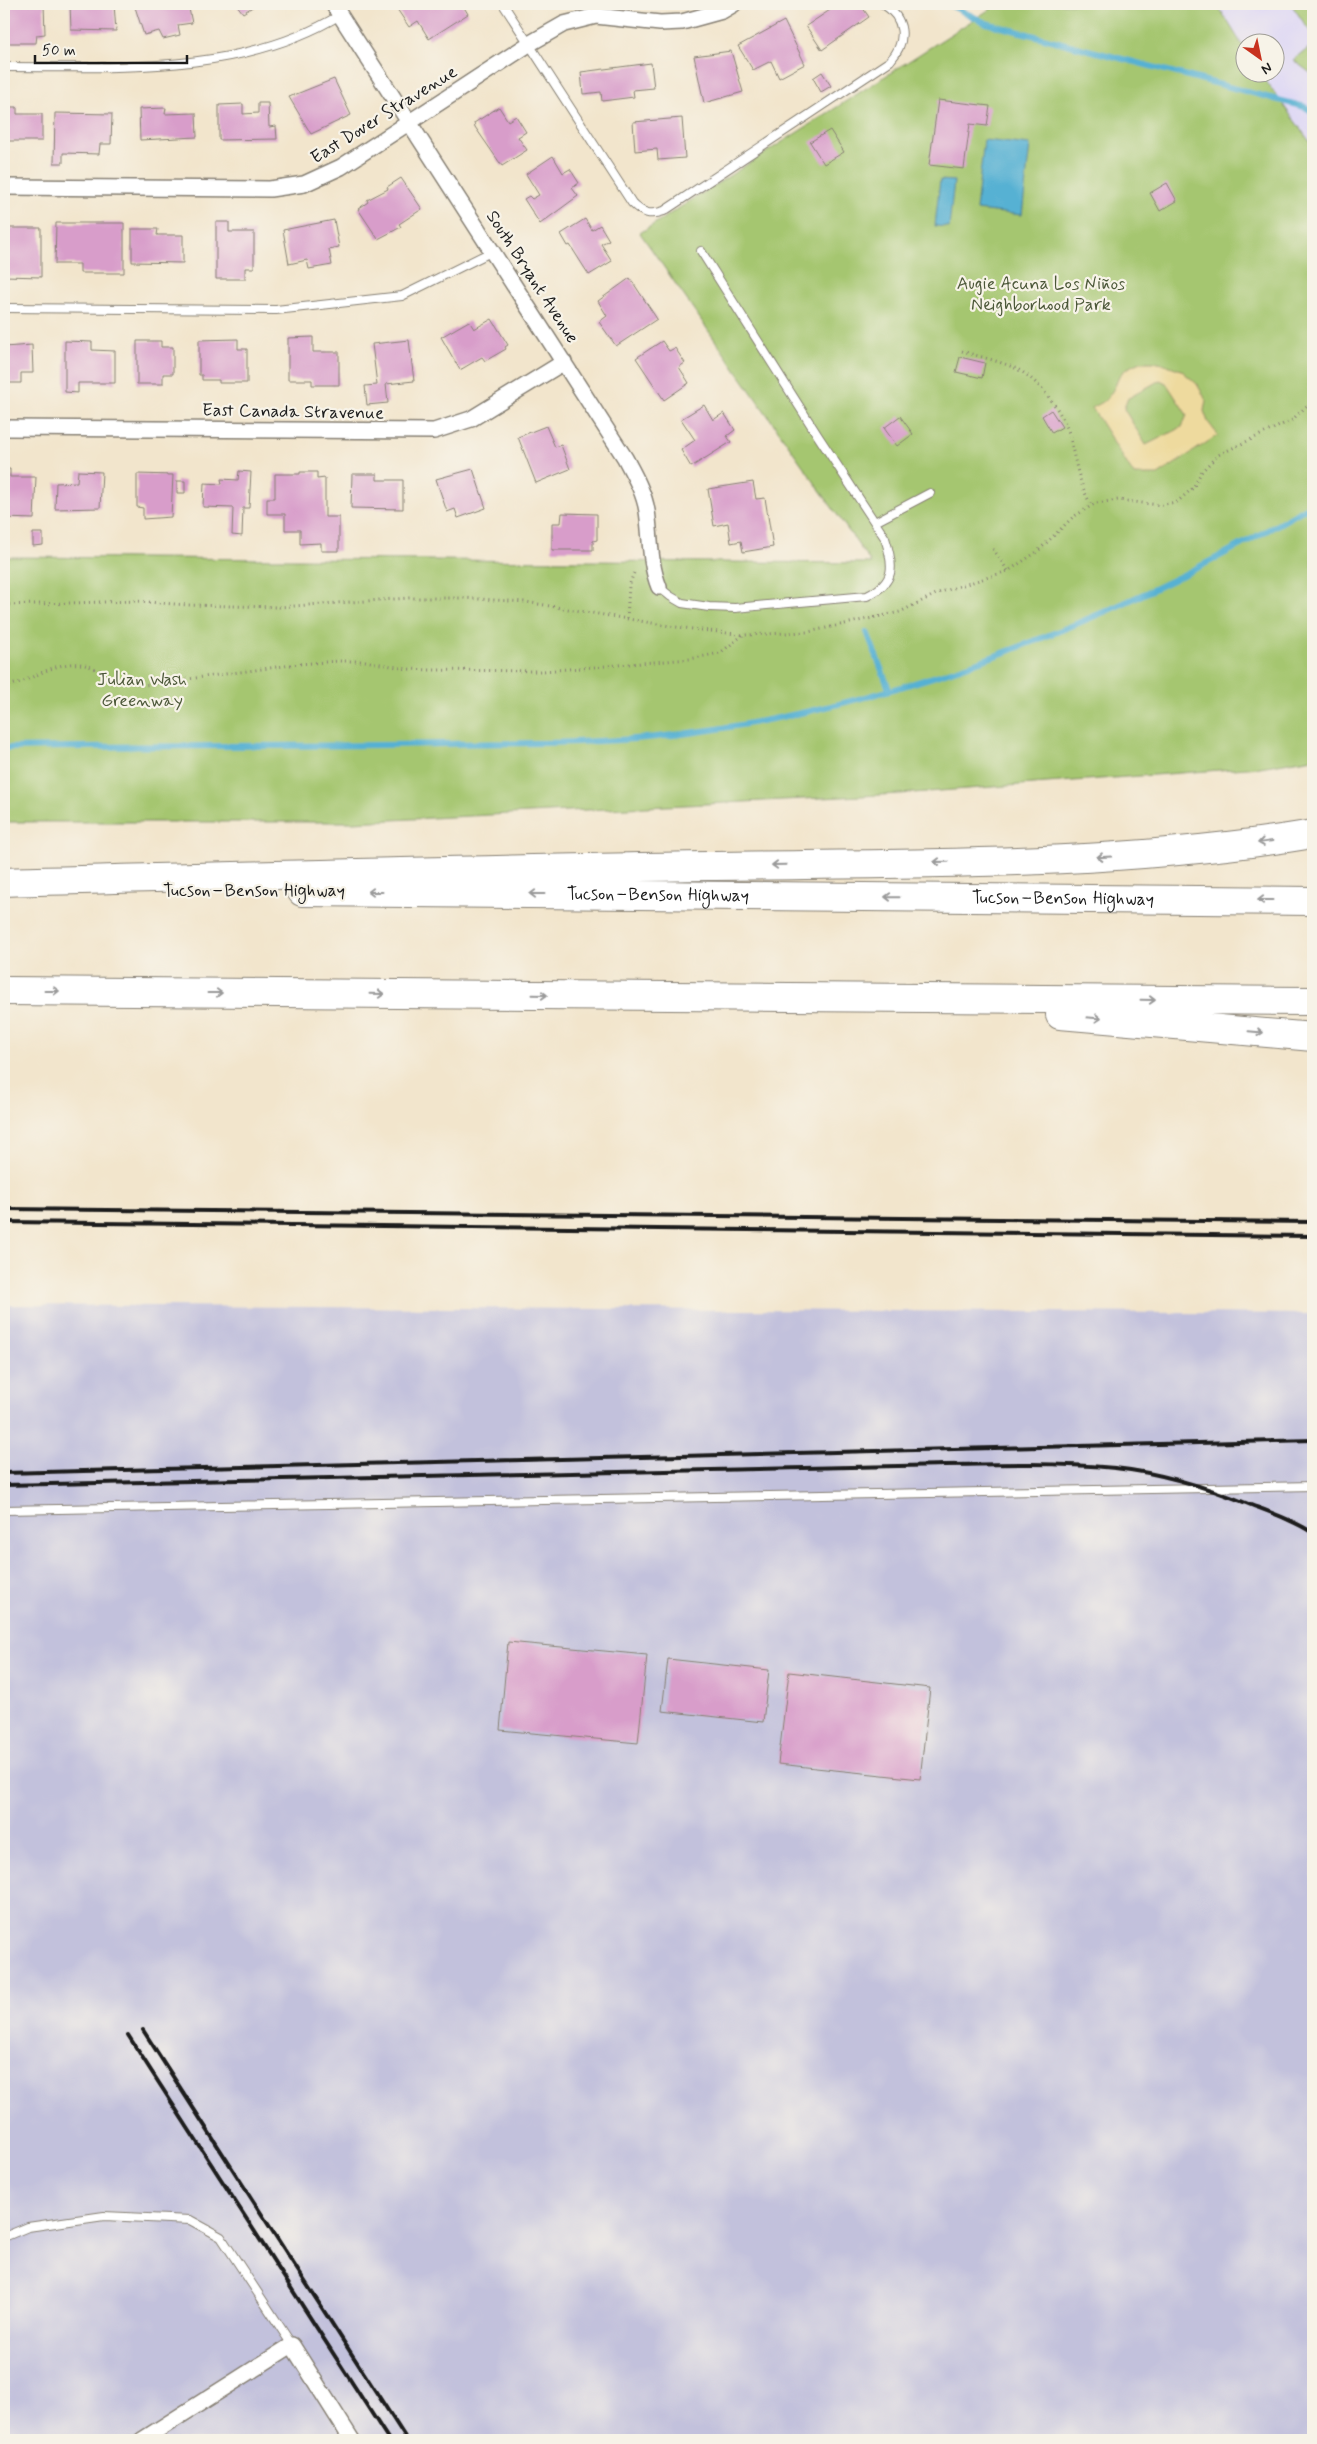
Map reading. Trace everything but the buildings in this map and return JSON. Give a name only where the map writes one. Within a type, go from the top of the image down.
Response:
[{"type":"highway","points":[[4,882],[379,872],[1050,860],[1191,851],[1313,834]]},
{"type":"highway","name":"Tucson–Benson Highway","points":[[4,890],[1313,901]]},
{"type":"highway","points":[[4,991],[1313,1001]]},
{"type":"highway","points":[[854,997],[1313,1037]]},
{"type":"street","name":"East Dover Stravenue","points":[[4,187],[286,188],[322,177],[564,24],[580,18],[604,17],[660,23],[676,22],[710,15],[734,4]]},
{"type":"street","name":"South Bryant Avenue","points":[[336,9],[625,458],[636,478],[647,509],[650,547],[654,572],[659,587]]},
{"type":"street","name":"East Canada Stravenue","points":[[4,428],[434,431],[452,427],[480,414],[564,362]]},
{"type":"street","points":[[142,2440],[292,2345],[352,2440]]},
{"type":"lane","points":[[503,4],[632,203],[639,211],[656,214],[664,211],[890,61],[898,48],[903,32],[897,15],[883,4]]},
{"type":"lane","points":[[4,67],[134,67],[247,53],[320,28],[336,9]]},
{"type":"lane","points":[[4,308],[276,310],[402,296],[493,251]]},
{"type":"lane","points":[[659,587],[682,603],[735,608],[867,596],[881,589],[888,580],[891,570],[890,552],[885,538],[701,251]]},
{"type":"lane","points":[[875,522],[930,493]]},
{"type":"lane","points":[[4,1510],[1313,1486]]},
{"type":"lane","points":[[4,2237],[28,2227],[104,2216],[190,2220],[221,2237],[292,2345]]},
{"type":"path","points":[[962,352],[1018,369],[1043,390],[1064,419],[1075,468],[1091,506]]},
{"type":"path","points":[[4,605],[135,601],[187,605],[279,607],[409,598],[463,598],[526,602],[676,627],[744,635],[808,632],[862,622],[900,612],[938,593],[1008,571],[1029,559],[1073,517],[1091,506],[1118,500],[1165,505],[1177,502],[1188,493],[1209,462],[1218,455],[1292,420],[1313,400]]},
{"type":"path","points":[[627,618],[629,586],[635,570],[650,547]]},
{"type":"path","points":[[993,548],[1008,571]]},
{"type":"path","points":[[4,686],[23,682],[55,667],[72,664],[89,665],[128,683],[144,685],[299,664],[339,661],[365,661],[429,670],[561,670],[690,659],[720,653],[744,635]]},
{"type":"shaded area","points":[[1217,4],[1313,4],[1313,149],[1266,82],[1284,82],[1284,32],[1234,32]]},
{"type":"shaded area","points":[[4,1305],[1313,1314],[1313,2440],[4,2440]]},
{"type":"green space","points":[[998,4],[1217,4],[1234,32],[1234,82],[1267,82],[1313,146],[1313,758],[1260,767],[900,794],[353,822],[4,822],[4,557],[871,563],[640,233]]},
{"type":"green space","points":[[1291,4],[1313,4],[1313,36]]},
{"type":"green space","points":[[1313,45],[1313,75],[1293,60]]},
{"type":"sand","points":[[1140,362],[1159,362],[1181,370],[1197,384],[1206,400],[1204,411],[1208,422],[1218,435],[1158,475],[1134,475],[1092,408],[1107,399],[1119,377],[1131,366]],"holes":[[[1160,380],[1166,383],[1187,415],[1182,427],[1146,445],[1124,409],[1127,399]]]},
{"type":"water","points":[[984,140],[1030,145],[1022,215],[976,210]]},
{"type":"water","points":[[940,180],[954,181],[949,227],[935,226]]},
{"type":"waterway","points":[[948,4],[986,23],[1305,107],[1313,112]]},
{"type":"waterway","points":[[4,748],[576,742],[657,737],[743,725],[829,706],[914,683],[997,655],[1080,623],[1238,547],[1313,504]]},
{"type":"waterway","points":[[867,632],[889,689]]},
{"type":"railway","points":[[4,1209],[1313,1222]]},
{"type":"railway","points":[[4,1222],[1313,1236]]},
{"type":"railway","points":[[4,1473],[1313,1440]]},
{"type":"railway","points":[[4,1485],[1034,1464],[1115,1468],[1150,1473],[1218,1492],[1275,1514],[1313,1533]]},
{"type":"railway","points":[[143,2030],[407,2440]]},
{"type":"railway","points":[[128,2035],[389,2440]]},
{"type":"park label","name":"Augie Acuna Los Niños Neighborhood Park","points":[[1041,294]]},
{"type":"park label","name":"Julian Wash Greenway","points":[[142,690]]}]
